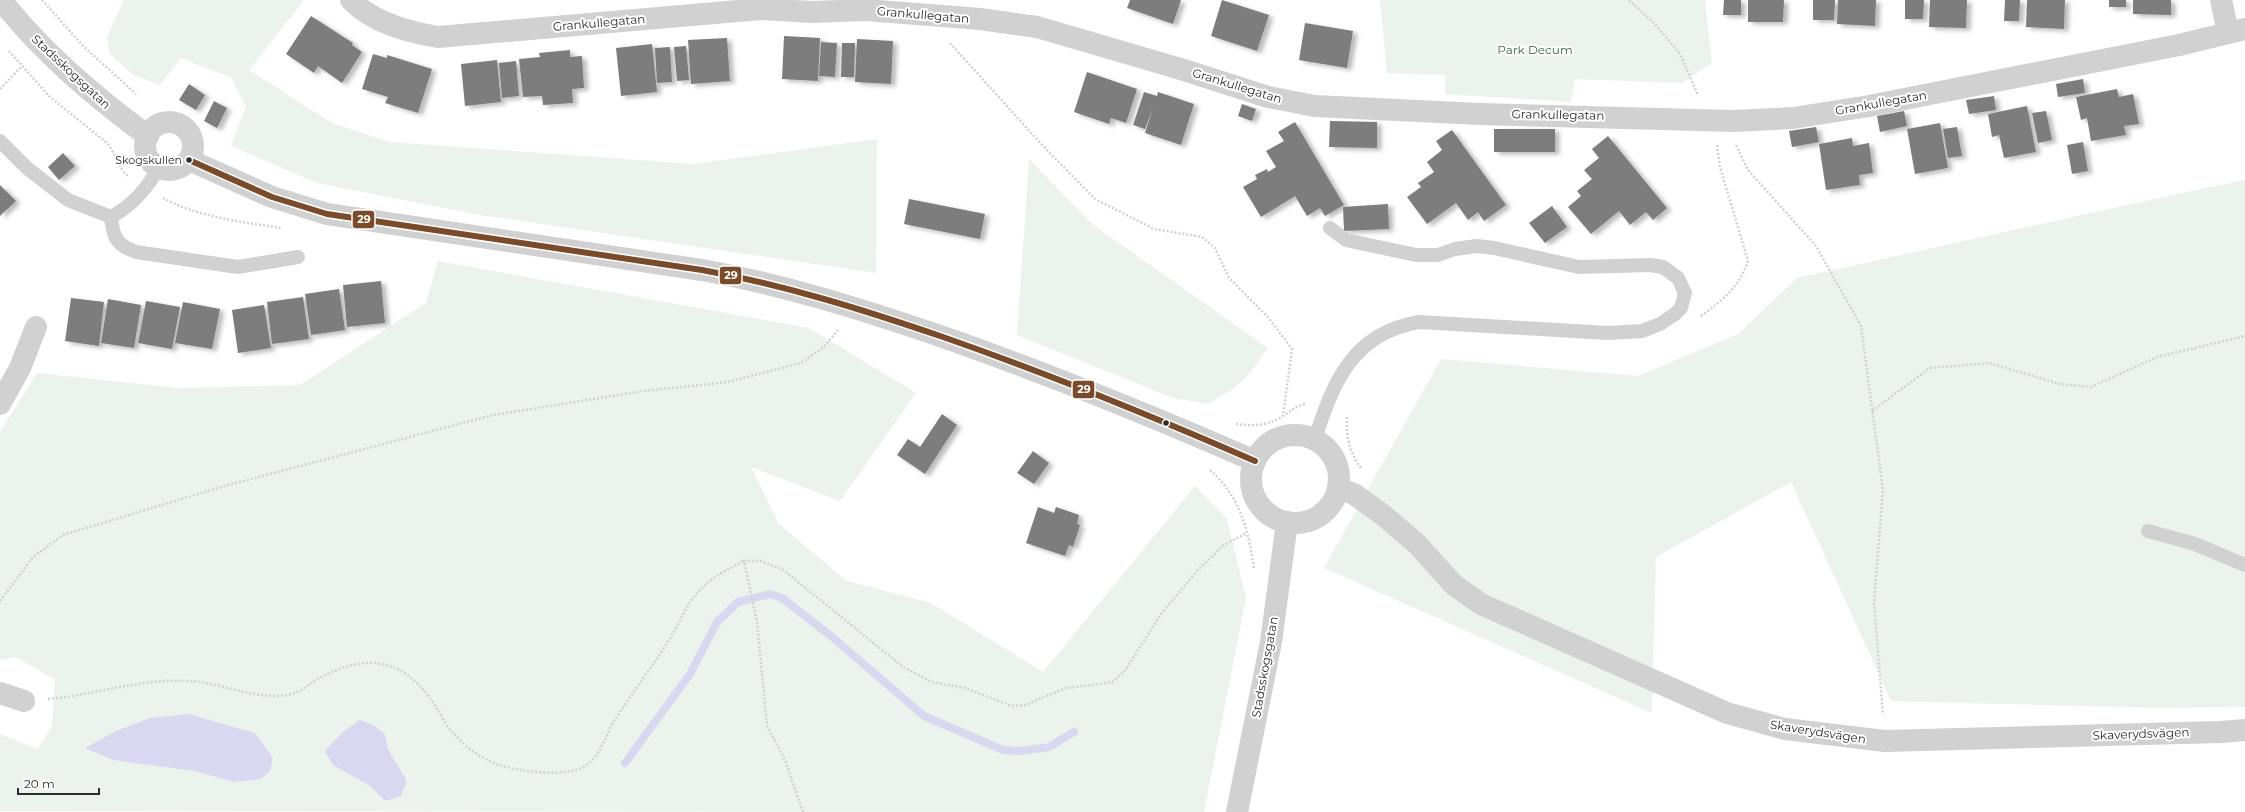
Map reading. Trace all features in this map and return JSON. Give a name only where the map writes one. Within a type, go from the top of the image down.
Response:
[{"type":"street","name":"Stadsskogsgatan","points":[[1,0],[20,24],[74,77],[111,109],[148,136]]},
{"type":"street","name":"Grankullegatan","points":[[350,0],[380,20],[414,33],[438,37],[761,9],[812,12],[866,10],[937,16],[1037,27],[1184,70],[1268,97],[1315,106],[1716,121],[1793,118],[1869,106],[2179,45],[2237,30],[2221,0]]},
{"type":"street","points":[[171,122],[181,126],[188,132],[192,141],[192,150],[189,160],[182,166],[172,170],[158,167],[151,160],[146,151],[148,136],[154,128],[162,124],[171,122]]},
{"type":"street","points":[[189,160],[272,198],[327,214],[724,274],[752,279],[863,309],[1032,368],[1255,461]]},
{"type":"street","points":[[0,404],[20,368],[36,327]]},
{"type":"street","points":[[1292,435],[1314,439],[1328,450],[1337,465],[1338,488],[1335,498],[1320,516],[1298,523],[1287,522],[1274,518],[1264,510],[1256,499],[1252,487],[1252,474],[1255,461],[1261,451],[1280,437],[1292,435]]},
{"type":"street","name":"Skaverydsvägen","points":[[1338,488],[1354,494],[1383,515],[1417,544],[1454,585],[1481,604],[1727,713],[1785,729],[1885,741],[2221,732],[2245,730]]},
{"type":"street","name":"Stadsskogsgatan","points":[[1237,812],[1271,642],[1287,522]]},
{"type":"street","points":[[0,693],[24,701]]},
{"type":"lane","points":[[0,141],[50,187],[68,200],[111,216]]},
{"type":"lane","points":[[111,216],[132,203],[146,188],[158,167]]},
{"type":"lane","points":[[111,216],[113,233],[117,240],[123,247],[136,252],[238,267],[298,257]]},
{"type":"lane","points":[[1314,439],[1329,396],[1340,375],[1369,341],[1399,325],[1418,322],[1608,333],[1642,331],[1660,324],[1675,314],[1684,302],[1685,293],[1678,278],[1663,267],[1650,265],[1579,267],[1494,248],[1477,246],[1455,249],[1438,254],[1416,255],[1346,240],[1330,228]]},
{"type":"lane","points":[[2148,531],[2195,544],[2245,565]]},
{"type":"path","points":[[42,0],[84,47],[133,89],[138,97]]},
{"type":"path","points":[[1629,0],[1654,23],[1680,54],[1701,101],[1716,121],[1733,137],[1748,170],[1816,246],[1861,326],[1883,490],[1874,602],[1885,741]]},
{"type":"path","points":[[937,16],[943,35],[1037,141],[1095,199],[1154,229],[1202,237],[1215,248],[1229,278],[1267,316],[1292,348],[1283,416]]},
{"type":"path","points":[[4,46],[50,97],[106,143],[114,152],[119,169],[128,176]]},
{"type":"path","points":[[0,89],[22,66]]},
{"type":"path","points":[[1698,318],[1736,287],[1744,273],[1748,261],[1720,166],[1716,121]]},
{"type":"path","points":[[164,199],[180,207],[199,212],[282,228]]},
{"type":"path","points":[[0,601],[33,557],[63,535],[221,488],[493,416],[644,391],[728,382],[801,363],[824,347],[838,328]]},
{"type":"path","points":[[1872,411],[1930,368],[1989,363],[2060,384],[2091,387],[2158,357],[2245,336]]},
{"type":"path","points":[[1229,422],[1253,426],[1264,424],[1283,416],[1296,407],[1307,403]]},
{"type":"path","points":[[1346,421],[1347,412]]},
{"type":"path","points":[[1206,467],[1225,486],[1239,508],[1248,533],[1254,572]]},
{"type":"path","points":[[24,701],[56,698],[161,680],[191,681],[228,686],[258,695],[278,697],[295,693],[340,667],[361,664],[386,665],[405,674],[423,690],[447,726],[484,759],[499,766],[514,770],[546,773],[573,771],[582,769],[593,760],[614,720],[669,640],[698,592],[721,573],[744,561],[760,560],[782,569],[903,667],[932,682],[965,688],[1012,706],[1024,705],[1066,688],[1113,682],[1126,669],[1161,614],[1198,570],[1224,545],[1248,533]]},
{"type":"path","points":[[744,561],[754,610],[763,672],[768,726],[786,760],[802,812]]},
{"type":"green space","points":[[124,0],[304,0],[249,70],[332,123],[390,142],[694,164],[877,139],[876,273],[480,215],[317,183],[231,146],[246,106],[231,78],[181,58],[160,85],[133,75],[109,53],[107,37]]},
{"type":"green space","name":"Park Decum","points":[[1380,0],[1705,0],[1712,63],[1682,83],[1575,79],[1571,102],[1445,94],[1445,75],[1387,73]]},
{"type":"green space","points":[[1029,159],[1092,224],[1268,348],[1250,373],[1233,389],[1208,404],[1173,398],[1017,335]]},
{"type":"green space","points":[[2245,180],[2245,707],[2160,708],[1891,701],[1791,482],[1656,557],[1652,713],[1324,568],[1441,359],[1638,376],[1738,334],[1797,278]]},
{"type":"green space","points":[[438,261],[809,328],[916,393],[840,501],[751,467],[779,524],[847,581],[931,603],[1043,672],[1195,486],[1227,519],[1246,598],[1204,812],[0,811],[0,734],[37,749],[52,727],[55,680],[16,657],[0,660],[0,432],[37,373],[179,388],[300,385],[426,303]],"holes":[[[189,714],[255,733],[233,782],[195,771]],[[385,734],[388,749],[407,781],[385,801],[369,785]]]},
{"type":"water","points":[[189,714],[255,733],[273,758],[270,771],[261,779],[233,782],[195,771],[113,760],[85,748],[116,731],[150,718]]},
{"type":"water","points":[[360,720],[373,725],[385,734],[388,749],[407,781],[401,796],[385,801],[369,785],[333,765],[325,751],[344,731]]},
{"type":"building","points":[[1130,0],[1181,0],[1173,24],[1127,8]]},
{"type":"building","points":[[1222,0],[1269,15],[1257,51],[1211,36]]},
{"type":"building","points":[[1724,0],[1741,0],[1741,15],[1723,15]]},
{"type":"building","points":[[1748,0],[1784,0],[1783,22],[1748,22]]},
{"type":"building","points":[[1813,0],[1835,0],[1834,20],[1813,20]]},
{"type":"building","points":[[1838,0],[1876,0],[1875,26],[1837,24]]},
{"type":"building","points":[[1905,0],[1924,0],[1923,19],[1905,19]]},
{"type":"building","points":[[1930,0],[1967,0],[1966,28],[1929,27]]},
{"type":"building","points":[[2005,0],[2020,0],[2019,21],[2004,21]]},
{"type":"building","points":[[2027,0],[2065,0],[2064,29],[2026,27]]},
{"type":"building","points":[[2109,0],[2126,0],[2126,7],[2109,7]]},
{"type":"building","points":[[2133,0],[2171,0],[2171,15],[2133,14]]},
{"type":"building","points":[[311,16],[353,43],[352,45],[362,52],[342,83],[318,66],[314,73],[286,54]]},
{"type":"building","points":[[1305,23],[1353,31],[1347,68],[1299,60]]},
{"type":"building","points":[[784,36],[820,38],[818,81],[782,79]]},
{"type":"building","points":[[727,38],[730,81],[691,84],[688,40]]},
{"type":"building","points":[[857,39],[893,41],[891,84],[855,82]]},
{"type":"building","points":[[821,42],[837,43],[835,77],[819,76]]},
{"type":"building","points":[[842,43],[855,43],[854,77],[841,77]]},
{"type":"building","points":[[652,44],[657,92],[621,96],[616,48]]},
{"type":"building","points":[[686,46],[689,80],[677,81],[674,47]]},
{"type":"building","points":[[670,47],[672,82],[657,83],[655,48]]},
{"type":"building","points":[[570,50],[570,57],[582,56],[584,88],[572,89],[573,103],[543,105],[542,96],[523,97],[519,59],[540,57],[539,53]]},
{"type":"building","points":[[373,54],[387,58],[387,55],[432,69],[418,113],[385,103],[388,97],[362,89]]},
{"type":"building","points":[[497,60],[501,102],[465,106],[461,64]]},
{"type":"building","points":[[516,61],[519,96],[502,98],[499,63]]},
{"type":"building","points":[[1087,72],[1137,89],[1126,123],[1111,118],[1109,124],[1074,112]]},
{"type":"building","points":[[2083,79],[2085,93],[2058,97],[2056,84]]},
{"type":"building","points":[[189,84],[205,95],[196,110],[179,100]]},
{"type":"building","points":[[2117,89],[2119,97],[2133,94],[2139,124],[2124,126],[2126,135],[2091,141],[2087,118],[2081,120],[2076,97]]},
{"type":"building","points":[[1144,92],[1157,96],[1158,92],[1194,104],[1181,145],[1145,133],[1153,108],[1145,129],[1133,125]]},
{"type":"building","points":[[1994,96],[1996,110],[1969,114],[1966,100]]},
{"type":"building","points":[[214,101],[227,108],[217,128],[204,121]]},
{"type":"building","points":[[1242,104],[1256,109],[1252,121],[1238,116]]},
{"type":"building","points":[[2027,106],[2036,152],[2004,158],[1999,135],[1992,137],[1988,114]]},
{"type":"building","points":[[1904,111],[1907,126],[1880,132],[1877,116]]},
{"type":"building","points":[[2046,111],[2052,140],[2038,143],[2032,113]]},
{"type":"building","points":[[1330,121],[1377,122],[1377,148],[1329,147]]},
{"type":"building","points":[[1295,122],[1344,205],[1325,216],[1320,208],[1307,216],[1295,196],[1261,217],[1243,187],[1257,179],[1255,175],[1267,169],[1268,172],[1276,167],[1266,151],[1284,141],[1278,132]]},
{"type":"building","points":[[1940,123],[1948,168],[1915,174],[1907,129]]},
{"type":"building","points":[[1816,127],[1819,142],[1792,147],[1789,131]]},
{"type":"building","points":[[1957,127],[1962,156],[1948,158],[1943,129]]},
{"type":"building","points":[[1494,129],[1555,129],[1555,152],[1494,152]]},
{"type":"building","points":[[1452,130],[1506,205],[1484,221],[1478,212],[1468,220],[1456,203],[1427,224],[1407,197],[1421,187],[1418,183],[1434,172],[1427,162],[1442,150],[1436,141]]},
{"type":"building","points":[[1608,136],[1667,208],[1653,220],[1646,212],[1630,225],[1619,211],[1591,234],[1568,207],[1581,196],[1577,191],[1592,179],[1584,170],[1599,158],[1592,149]]},
{"type":"building","points":[[1852,138],[1853,146],[1869,143],[1873,173],[1859,175],[1860,185],[1826,190],[1819,144]]},
{"type":"building","points":[[2083,142],[2088,171],[2072,174],[2067,145]]},
{"type":"building","points":[[63,153],[75,166],[59,180],[48,167]]},
{"type":"building","points":[[0,185],[16,201],[0,216]]},
{"type":"building","points":[[909,199],[985,214],[980,239],[904,224]]},
{"type":"building","points":[[1388,204],[1389,229],[1344,231],[1343,207]]},
{"type":"building","points":[[1552,206],[1567,227],[1545,243],[1529,223]]},
{"type":"building","points":[[381,281],[385,323],[347,327],[343,285]]},
{"type":"building","points":[[339,289],[345,330],[311,335],[305,294]]},
{"type":"building","points":[[303,297],[309,339],[272,344],[267,302]]},
{"type":"building","points":[[71,298],[104,302],[99,346],[65,341]]},
{"type":"building","points":[[108,299],[141,305],[134,348],[101,343]]},
{"type":"building","points":[[146,301],[180,307],[172,349],[138,343]]},
{"type":"building","points":[[183,302],[220,309],[212,349],[175,343]]},
{"type":"building","points":[[264,305],[271,348],[238,353],[232,310]]},
{"type":"building","points":[[942,414],[957,425],[925,474],[897,455],[908,439],[920,447]]},
{"type":"building","points":[[1033,451],[1049,463],[1034,484],[1017,473]]},
{"type":"building","points":[[1038,507],[1054,513],[1056,507],[1079,515],[1077,524],[1080,525],[1073,547],[1069,545],[1065,556],[1026,543]]},
{"type":"waterway","points":[[625,763],[690,674],[717,622],[738,602],[770,594],[782,598],[831,636],[924,716],[1003,750],[1020,751],[1049,747],[1074,732]]},
{"type":"transit line","name":"29","points":[[189,160],[272,197],[327,214],[702,270],[764,283],[824,299],[943,337],[1022,366],[1139,412],[1255,461]]},
{"type":"place","name":"Skogskullen","points":[[189,160]]}]
